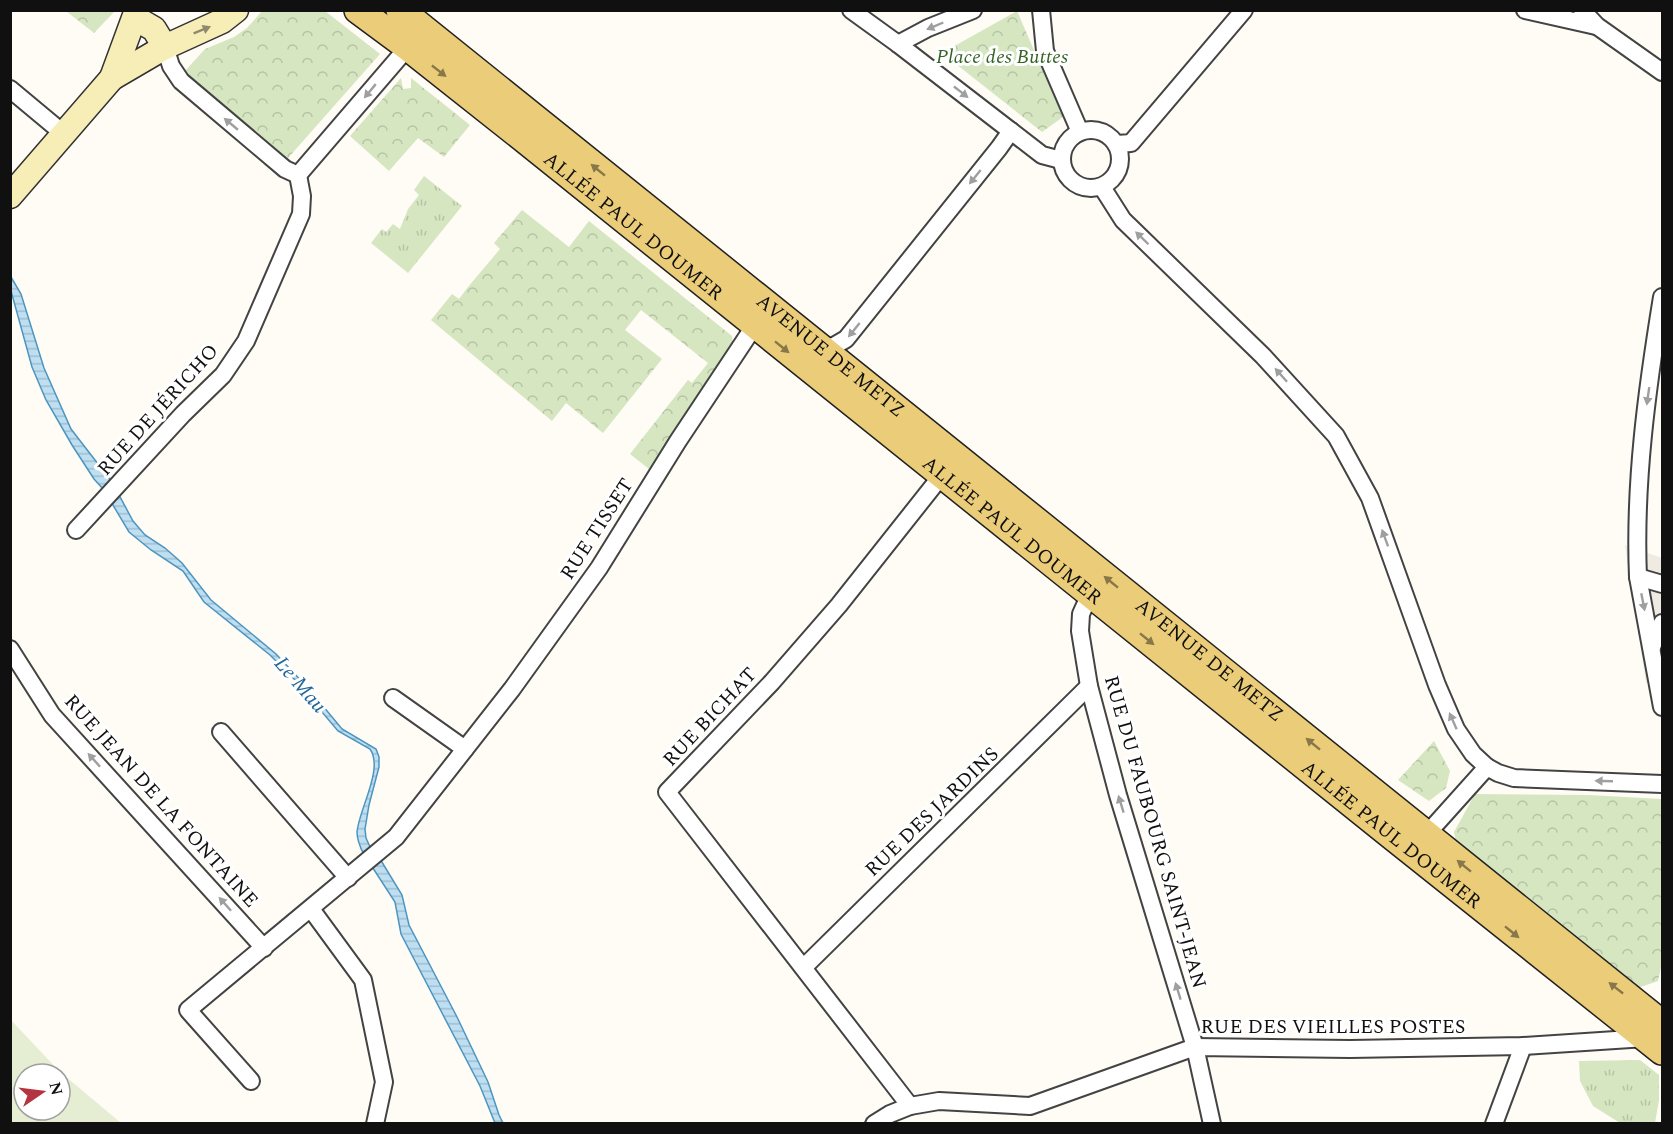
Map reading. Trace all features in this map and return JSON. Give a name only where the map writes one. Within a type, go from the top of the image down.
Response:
[{"type":"main road","points":[[10,196],[112,78],[165,46],[222,21],[236,10]]},
{"type":"main road","name":"ALLÉE PAUL DOUMER","points":[[358,10],[408,47],[1090,594],[1658,1037]]},
{"type":"main road","name":"ALLÉE PAUL DOUMER","points":[[400,10],[643,207]]},
{"type":"main road","points":[[112,78],[136,14],[154,29],[165,46]]},
{"type":"main road","name":"AVENUE DE METZ","points":[[643,207],[1426,835],[1658,1037]]},
{"type":"street","points":[[851,10],[1042,155],[1061,160]]},
{"type":"street","points":[[898,44],[928,28],[973,10]]},
{"type":"street","points":[[1041,10],[1045,51],[1080,132]]},
{"type":"street","points":[[1116,144],[1131,143],[1244,10]]},
{"type":"street","points":[[1525,10],[1597,26]]},
{"type":"street","points":[[1582,10],[1597,26],[1662,72]]},
{"type":"street","points":[[165,46],[171,66],[181,81],[285,169],[298,175],[408,47]]},
{"type":"street","points":[[10,89],[64,134]]},
{"type":"street","points":[[1097,130],[1111,138],[1116,144],[1120,154],[1117,174],[1111,182],[1102,187],[1092,189],[1075,184],[1063,170],[1061,160],[1066,143],[1080,132],[1097,130]]},
{"type":"street","points":[[819,348],[834,346],[846,339],[1011,131]]},
{"type":"street","name":"RUE DE JÉRICHO","points":[[76,530],[183,414],[224,375],[246,341],[301,214],[298,175]]},
{"type":"street","points":[[1102,187],[1123,220],[1263,356],[1336,436],[1370,498],[1437,685],[1456,729],[1473,754],[1487,767],[1514,778],[1662,784]]},
{"type":"street","points":[[1662,297],[1640,450],[1638,556],[1638,577],[1662,707]]},
{"type":"street","name":"RUE TISSET","points":[[250,1081],[188,1010],[396,837],[512,689],[599,568],[683,432],[755,325]]},
{"type":"street","name":"RUE BICHAT","points":[[910,1106],[667,792],[772,682],[839,605],[942,475]]},
{"type":"street","points":[[1638,577],[1662,584]]},
{"type":"street","name":"RUE DU FAUBOURG SAINT-JEAN","points":[[1090,594],[1081,614],[1080,631],[1089,686],[1118,795],[1195,1047],[1212,1124]]},
{"type":"street","points":[[1652,647],[1662,623]]},
{"type":"street","name":"RUE JEAN DE LA FONTAINE","points":[[10,649],[52,715],[264,948]]},
{"type":"street","name":"RUE DES JARDINS","points":[[804,967],[1089,686]]},
{"type":"street","points":[[393,698],[465,749]]},
{"type":"street","points":[[221,732],[348,878]]},
{"type":"street","points":[[1426,835],[1487,767]]},
{"type":"street","points":[[311,909],[363,980],[384,1082],[375,1124]]},
{"type":"street","name":"RUE DES VIEILLES POSTES","points":[[873,1124],[890,1113],[910,1106],[939,1101],[1030,1106],[1195,1047],[1350,1049],[1523,1046],[1658,1037]]},
{"type":"street","points":[[1494,1124],[1523,1046]]},
{"type":"green space","points":[[66,10],[115,11],[94,33]]},
{"type":"green space","points":[[263,10],[325,11],[380,54],[288,158],[221,104],[185,71],[205,49],[234,37],[247,28]]},
{"type":"green space","name":"Place des Buttes","points":[[1017,11],[1063,117],[1042,132],[942,53]]},
{"type":"green space","points":[[401,78],[403,89],[411,88],[411,78],[470,125],[444,157],[418,138],[389,171],[350,136]]},
{"type":"green space","points":[[424,176],[462,206],[408,273],[371,243],[382,229],[386,232],[393,224],[400,229],[408,209],[419,195],[414,190]]},
{"type":"green space","points":[[522,210],[569,247],[589,221],[732,336],[733,344],[649,469],[630,454],[688,380],[692,383],[708,363],[641,310],[625,330],[662,359],[603,433],[566,403],[552,421],[431,320],[452,294],[459,299],[500,249],[494,243]]},
{"type":"green space","points":[[1434,741],[1450,771],[1446,788],[1429,801],[1398,780]]},
{"type":"green space","points":[[1475,794],[1589,795],[1662,799],[1662,963],[1658,981],[1638,988],[1457,847],[1454,832]]},
{"type":"green space","points":[[10,1019],[51,1062],[12,1062],[12,1122],[72,1122],[72,1082],[121,1123],[11,1123]]},
{"type":"green space","points":[[1640,1060],[1659,1075],[1659,1100],[1655,1123],[1620,1123],[1593,1106],[1580,1081],[1579,1061]]},
{"type":"shaded area","points":[[1625,545],[1662,558],[1662,681],[1646,683]]},
{"type":"water","name":"Le Mau","points":[[11,277],[21,294],[44,368],[71,429],[112,482],[133,521],[145,535],[182,563],[211,600],[276,654],[342,729],[376,749],[379,767],[365,829],[371,849],[364,855],[357,832],[373,778],[374,757],[370,749],[338,731],[295,680],[270,655],[204,602],[183,571],[129,532],[104,490],[72,445],[46,400],[32,367],[11,291]]},
{"type":"water","points":[[377,854],[402,895],[409,925],[488,1082],[503,1123],[495,1123],[480,1086],[401,934],[395,902],[369,862]]}]
